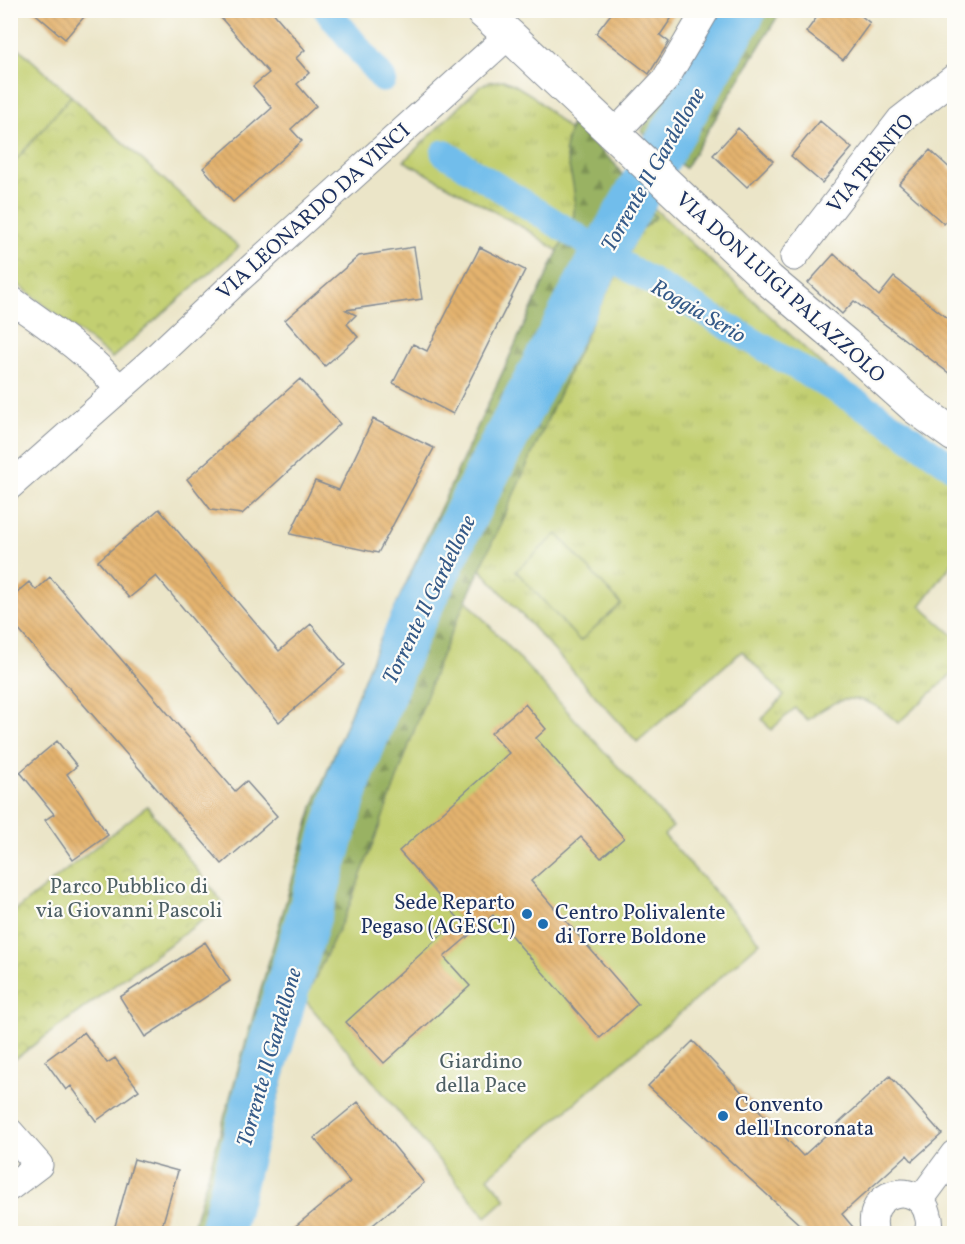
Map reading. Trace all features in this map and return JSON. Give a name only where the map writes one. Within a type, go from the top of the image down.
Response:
[{"type":"street","name":"VIA DON LUIGI PALAZZOLO","points":[[480,10],[509,34],[769,280],[915,407],[954,435]]},
{"type":"street","points":[[623,143],[665,80],[706,10]]},
{"type":"street","name":"VIA LEONARDO DA VINCI","points":[[10,486],[509,34]]},
{"type":"street","name":"VIA TRENTO","points":[[795,257],[900,120],[954,78]]},
{"type":"street","points":[[10,299],[91,360],[108,375],[119,389]]},
{"type":"street","points":[[10,1132],[39,1165],[10,1187]]},
{"type":"street","points":[[928,1222],[954,1154]]},
{"type":"street","points":[[875,1233],[873,1214],[877,1205],[892,1194],[912,1195],[928,1222]]},
{"type":"green space","points":[[711,11],[781,11],[685,168],[641,131]]},
{"type":"green space","points":[[10,41],[239,247],[112,358],[11,279]]},
{"type":"green space","points":[[11,41],[71,96],[11,166]]},
{"type":"green space","points":[[503,80],[533,96],[826,368],[954,461],[954,561],[920,606],[954,636],[954,672],[898,723],[874,705],[854,699],[833,704],[808,720],[795,708],[771,730],[762,719],[784,696],[742,651],[637,742],[462,549],[582,268],[529,231],[404,161],[480,86]]},
{"type":"green space","points":[[571,123],[615,164],[631,188],[656,217],[641,230],[595,315],[439,661],[349,907],[305,1000],[240,1233],[191,1234],[313,807],[376,649],[573,222],[575,201],[565,149]]},
{"type":"green space","points":[[557,534],[621,604],[580,641],[516,571]]},
{"type":"green space","name":"Centro Polivalente di Torre Boldone","points":[[466,600],[673,827],[664,835],[760,942],[488,1177],[506,1199],[486,1217],[305,1000],[349,907],[439,661]]},
{"type":"green space","name":"Parco Pubblico di via Giovanni Pascoli","points":[[147,806],[224,904],[11,1062],[11,912]]},
{"type":"building","points":[[31,10],[90,10],[65,39]]},
{"type":"building","points":[[214,10],[271,10],[305,50],[296,58],[309,73],[297,84],[316,106],[291,129],[302,141],[233,202],[203,168],[272,108],[253,86],[269,73]]},
{"type":"building","points":[[614,10],[677,10],[660,35],[669,42],[649,74],[596,33]]},
{"type":"building","points":[[822,10],[854,10],[870,23],[843,60],[806,32]]},
{"type":"building","points":[[820,121],[852,148],[822,183],[791,156]]},
{"type":"building","points":[[738,128],[773,161],[747,187],[713,155]]},
{"type":"building","points":[[930,150],[954,172],[954,212],[944,224],[899,184]]},
{"type":"building","points":[[414,247],[422,299],[346,310],[356,315],[347,324],[358,337],[325,366],[285,320],[359,256]]},
{"type":"building","points":[[480,247],[525,270],[453,414],[393,383],[413,344],[427,351]]},
{"type":"building","points":[[834,254],[879,296],[894,277],[954,323],[954,377],[854,301],[842,314],[808,283]]},
{"type":"building","points":[[300,379],[340,424],[242,514],[211,510],[187,479]]},
{"type":"building","points":[[373,419],[434,448],[378,553],[290,534],[315,481],[339,490]]},
{"type":"building","points":[[159,509],[279,651],[311,624],[345,665],[279,722],[156,576],[129,598],[98,561]]},
{"type":"building","points":[[50,577],[235,791],[246,781],[277,816],[222,864],[10,620],[10,598],[29,582],[36,590]]},
{"type":"building","points":[[525,704],[546,729],[536,738],[624,838],[601,858],[581,837],[531,881],[638,1004],[600,1038],[493,915],[444,957],[470,986],[384,1063],[346,1022],[459,919],[399,851],[509,753],[491,733]]},
{"type":"building","points":[[57,741],[77,766],[67,774],[108,835],[73,860],[45,820],[54,814],[20,772]]},
{"type":"building","points":[[205,942],[230,981],[145,1037],[120,997]]},
{"type":"building","points":[[84,1032],[107,1063],[115,1058],[139,1090],[96,1121],[71,1086],[66,1090],[45,1061]]},
{"type":"building","name":"Convento dell'Incoronata","points":[[693,1041],[803,1156],[890,1076],[942,1134],[912,1161],[907,1155],[842,1214],[858,1233],[809,1233],[648,1086]]},
{"type":"building","points":[[358,1102],[424,1183],[363,1233],[287,1233],[350,1182],[314,1138]]},
{"type":"building","points":[[134,1159],[178,1171],[160,1233],[113,1233]]},
{"type":"waterway","name":"Roggia Serio","points":[[327,10],[383,79]]},
{"type":"waterway","name":"Torrente Il Gardellone","points":[[221,1234],[258,1087],[350,777],[407,633],[473,500],[603,253],[744,10]]},
{"type":"waterway","name":"Roggia Serio","points":[[444,153],[603,253],[875,413],[954,468]]},
{"type":"place","name":"Sede Reparto Pegaso (AGESCI)","points":[[527,914]]},
{"type":"place","name":"Centro Polivalente di Torre Boldone","points":[[543,924]]},
{"type":"place","name":"Convento dell'Incoronata","points":[[723,1116]]},
{"type":"park label","name":"Giardino della Pace","points":[[481,1073]]}]
